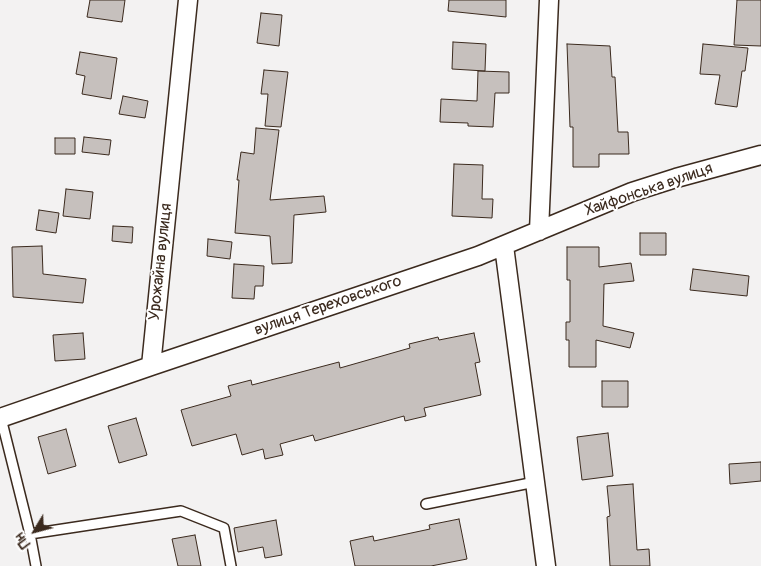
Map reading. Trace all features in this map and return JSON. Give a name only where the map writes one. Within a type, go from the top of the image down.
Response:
[{"type":"street","name":"Урожайна вулиця","points":[[151,366],[188,0]]},
{"type":"street","points":[[539,231],[549,0]]},
{"type":"street","name":"Хайфонська вулиця","points":[[539,231],[641,189],[761,155]]},
{"type":"street","name":"вулиця Тереховського","points":[[151,366],[478,256],[539,231]]},
{"type":"street","points":[[504,246],[546,566]]},
{"type":"street","points":[[0,418],[151,366]]},
{"type":"lane","points":[[0,418],[30,534],[36,566]]},
{"type":"lane","points":[[426,504],[536,482]]},
{"type":"lane","points":[[30,534],[181,512],[224,528],[231,566]]},
{"type":"building","points":[[90,0],[125,0],[122,22],[87,17]]},
{"type":"building","points":[[449,0],[506,0],[506,17],[448,11]]},
{"type":"building","points":[[737,0],[761,0],[761,46],[734,45]]},
{"type":"building","points":[[261,13],[282,15],[279,46],[257,43]]},
{"type":"building","points":[[453,42],[486,44],[485,71],[452,69]]},
{"type":"building","points":[[567,44],[610,46],[612,77],[615,77],[618,132],[628,132],[629,154],[599,154],[599,167],[573,167],[573,127],[570,127]]},
{"type":"building","points":[[703,44],[748,48],[745,71],[742,71],[737,107],[715,104],[720,75],[700,74]]},
{"type":"building","points":[[80,52],[117,58],[111,99],[82,94],[85,76],[76,74]]},
{"type":"building","points":[[264,70],[288,72],[281,127],[265,126],[268,94],[261,94]]},
{"type":"building","points":[[478,71],[509,72],[509,93],[495,93],[493,127],[468,126],[468,123],[440,122],[441,99],[477,101]]},
{"type":"building","points":[[123,96],[148,101],[145,118],[119,114]]},
{"type":"building","points":[[256,128],[279,130],[270,200],[324,196],[326,212],[294,215],[292,263],[272,264],[270,236],[235,233],[239,180],[237,180],[241,152],[254,154]]},
{"type":"building","points":[[84,137],[111,140],[109,155],[82,152]]},
{"type":"building","points":[[55,138],[75,138],[75,154],[55,154]]},
{"type":"building","points":[[454,164],[483,165],[482,199],[493,199],[492,218],[452,216]]},
{"type":"building","points":[[66,189],[93,192],[90,219],[63,216]]},
{"type":"building","points":[[39,210],[59,213],[56,233],[36,230]]},
{"type":"building","points":[[113,226],[133,227],[132,243],[112,241]]},
{"type":"building","points":[[640,233],[666,233],[666,255],[640,255]]},
{"type":"building","points":[[208,239],[232,242],[230,259],[207,256]]},
{"type":"building","points":[[42,246],[43,274],[86,279],[83,303],[13,297],[12,247]]},
{"type":"building","points":[[567,247],[599,247],[599,267],[631,263],[634,281],[604,284],[603,326],[634,333],[630,348],[596,340],[596,367],[569,367],[569,340],[566,340],[566,322],[570,322],[570,280],[567,280]]},
{"type":"building","points":[[234,264],[264,266],[263,286],[255,286],[254,299],[232,298]]},
{"type":"building","points":[[693,269],[749,276],[747,296],[690,290]]},
{"type":"building","points":[[83,333],[85,359],[55,361],[53,335]]},
{"type":"building","points":[[474,333],[480,362],[475,363],[481,395],[424,408],[426,416],[405,421],[404,416],[315,441],[313,435],[280,444],[283,455],[265,459],[263,449],[242,455],[236,434],[192,446],[181,410],[231,396],[228,386],[251,380],[252,385],[339,362],[340,368],[410,348],[409,344],[438,337],[439,340]]},
{"type":"building","points":[[602,381],[628,381],[628,407],[602,407]]},
{"type":"building","points":[[136,418],[147,455],[119,463],[108,426]]},
{"type":"building","points":[[66,429],[76,466],[48,474],[38,437]]},
{"type":"building","points":[[608,433],[613,476],[582,480],[577,437]]},
{"type":"building","points":[[761,462],[761,481],[730,484],[729,464]]},
{"type":"building","points":[[633,484],[637,550],[649,549],[650,566],[610,566],[607,517],[610,516],[607,486]]},
{"type":"building","points":[[459,519],[467,559],[431,566],[355,566],[350,541],[373,536],[374,541],[430,529],[429,525]]},
{"type":"building","points":[[276,520],[282,555],[265,558],[263,547],[238,552],[234,528]]},
{"type":"building","points":[[195,535],[201,566],[178,566],[172,539]]}]
